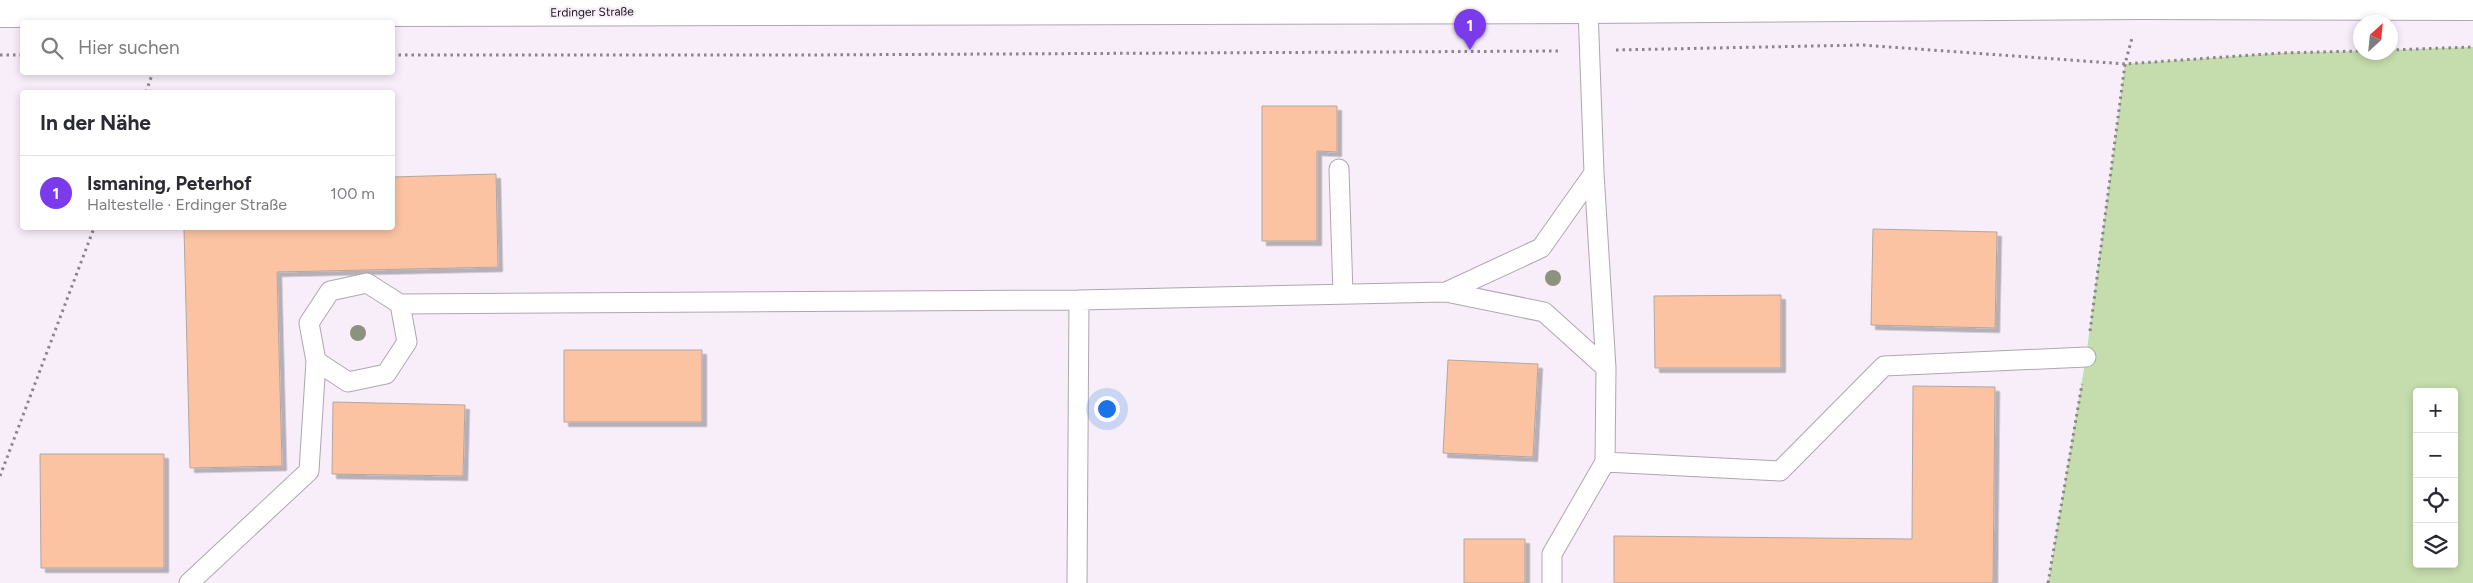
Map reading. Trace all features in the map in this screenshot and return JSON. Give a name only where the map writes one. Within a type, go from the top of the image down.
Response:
[{"type":"main road","name":"Erdinger Straße","points":[[0,13],[1588,9],[2140,5],[2473,6]]},
{"type":"lane","points":[[1552,583],[1552,554],[1605,462],[1606,368],[1594,173],[1588,9]]},
{"type":"lane","points":[[1338,168],[1343,294]]},
{"type":"lane","points":[[1446,292],[1541,248],[1594,173]]},
{"type":"lane","points":[[189,583],[309,471],[316,361],[309,323],[330,291],[368,283],[400,304],[1079,300],[1446,292],[1544,312],[1606,368]]},
{"type":"lane","points":[[1078,583],[1079,300]]},
{"type":"lane","points":[[316,361],[348,382],[386,374],[407,342],[400,304]]},
{"type":"lane","points":[[1605,462],[1780,471],[1884,366],[2086,357]]},
{"type":"path","points":[[2048,583],[2086,357],[2125,64],[2140,5]]},
{"type":"path","points":[[395,55],[1590,51],[1862,45],[2125,64],[2281,53],[2353,50]]},
{"type":"path","points":[[2398,50],[2473,47]]},
{"type":"path","points":[[0,55],[20,55]]},
{"type":"path","points":[[147,90],[152,75]]},
{"type":"path","points":[[0,476],[93,230]]},
{"type":"green space","points":[[2473,47],[2473,583],[2048,583],[2086,357],[2125,64],[2281,53],[2353,51],[2353,60],[2398,60],[2398,50]]},
{"type":"building","points":[[1262,106],[1337,106],[1337,152],[1317,151],[1317,241],[1262,241]]},
{"type":"building","points":[[496,174],[498,267],[277,272],[282,466],[190,468],[184,230],[395,230],[395,177]]},
{"type":"building","points":[[1873,229],[1997,232],[1995,328],[1871,325]]},
{"type":"building","points":[[1781,295],[1781,368],[1655,368],[1654,296]]},
{"type":"building","points":[[564,350],[702,350],[702,422],[564,422]]},
{"type":"building","points":[[1448,360],[1538,364],[1533,457],[1443,453]]},
{"type":"building","points":[[1913,386],[1995,387],[1993,583],[1614,583],[1614,536],[1912,539]]},
{"type":"building","points":[[333,402],[465,405],[463,476],[332,474]]},
{"type":"building","points":[[40,454],[164,454],[164,568],[41,568]]},
{"type":"building","points":[[1464,539],[1525,539],[1525,583],[1464,583]]},
{"type":"place","name":"Ismaning, Peterhof","points":[[1470,50]]}]
